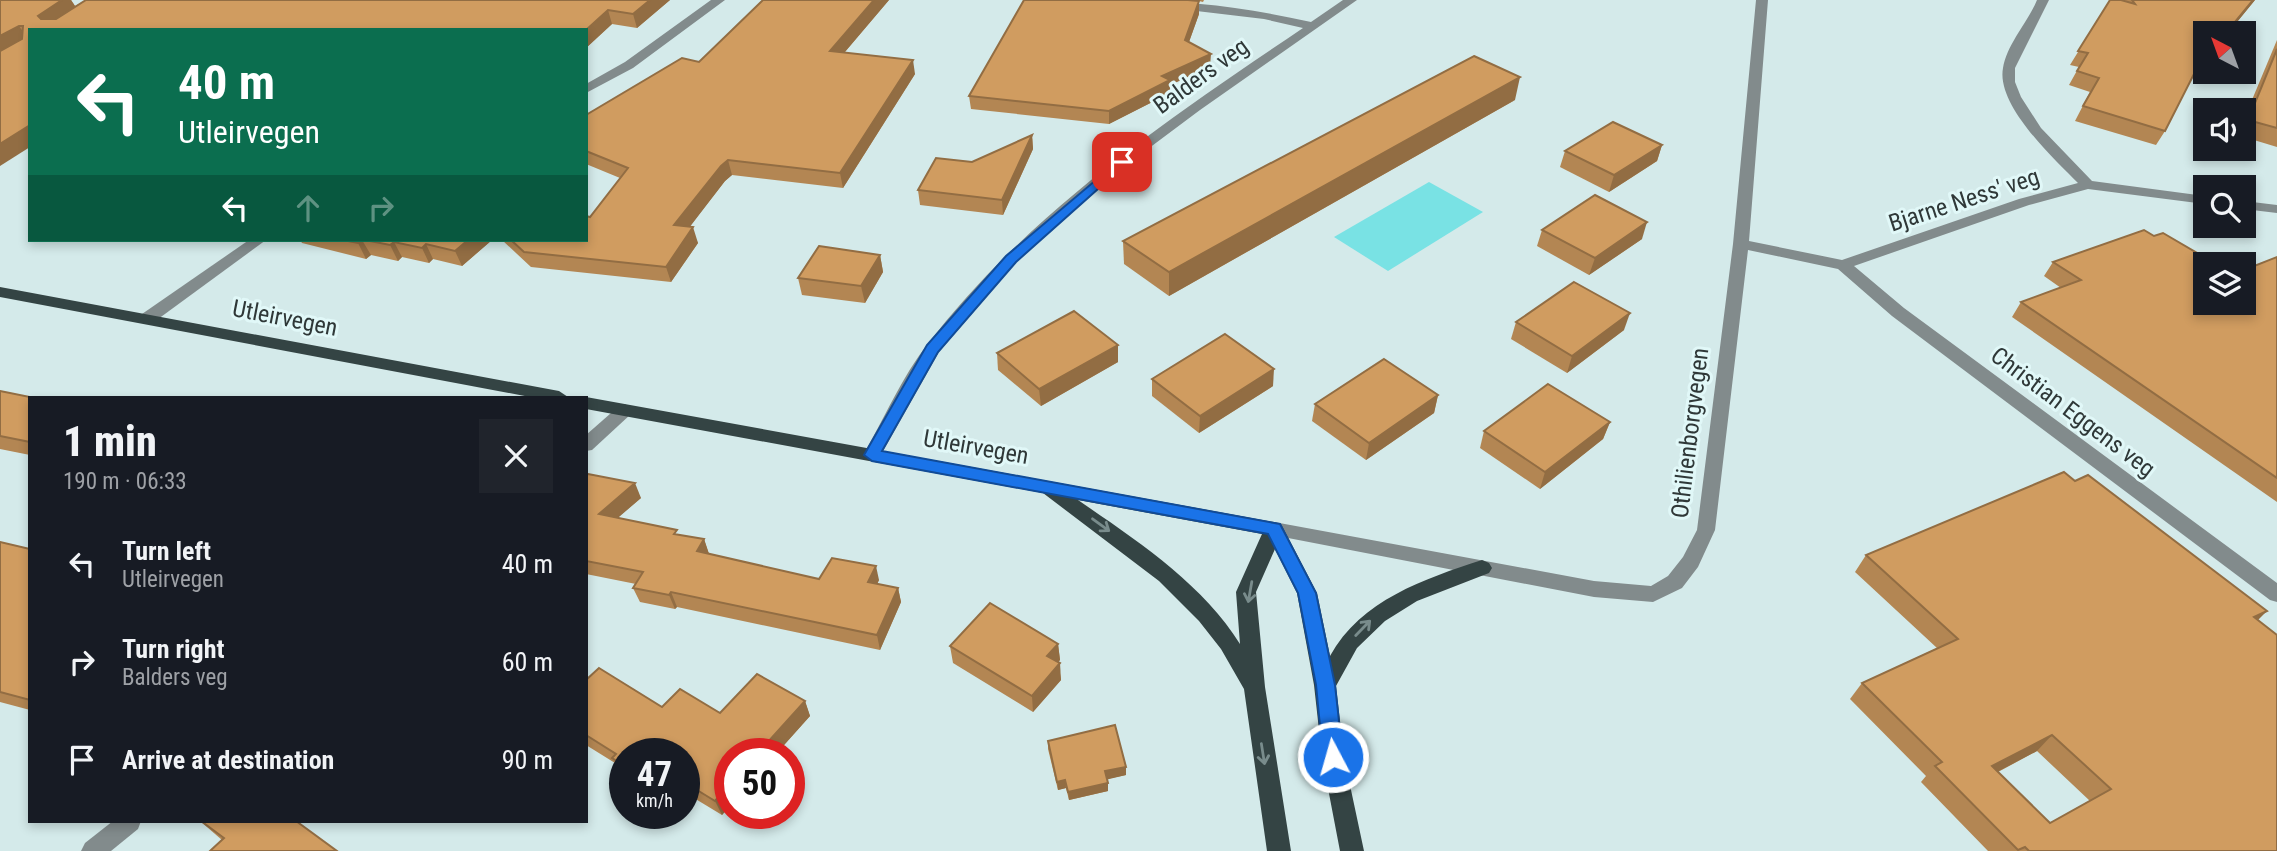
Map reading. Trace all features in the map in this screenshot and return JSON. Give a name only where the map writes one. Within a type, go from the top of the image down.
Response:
[{"type":"main road","name":"Utleirvegen","points":[[0,292],[554,396]]},
{"type":"main road","name":"Utleirvegen","points":[[588,402],[1274,529]]},
{"type":"main road","points":[[1045,486],[1158,567],[1198,605],[1226,639],[1254,687]]},
{"type":"main road","points":[[1274,529],[1307,593],[1325,685],[1333,757],[1352,851]]},
{"type":"main road","points":[[1274,529],[1247,592],[1254,687],[1279,851]]},
{"type":"main road","points":[[1325,685],[1349,643],[1369,621],[1417,592],[1482,568]]},
{"type":"street","points":[[588,88],[629,65],[719,0]]},
{"type":"street","points":[[1129,0],[1252,13],[1311,26]]},
{"type":"street","name":"Balders veg","points":[[872,455],[932,349],[1011,259],[1104,175],[1351,0]]},
{"type":"street","name":"Othilienborgvegen","points":[[1274,529],[1594,589],[1653,594],[1675,582],[1691,562],[1706,530],[1741,244],[1762,0]]},
{"type":"street","points":[[2043,0],[2009,68],[2010,90],[2041,134],[2088,185]]},
{"type":"street","name":"Bjarne Ness' veg","points":[[1843,265],[2024,202],[2088,185],[2193,198]]},
{"type":"street","points":[[2256,206],[2277,209]]},
{"type":"street","points":[[148,318],[256,242]]},
{"type":"street","points":[[1741,244],[1843,265]]},
{"type":"street","name":"Christian Eggens veg","points":[[1843,265],[1909,320],[2277,594]]},
{"type":"street","points":[[588,443],[625,410]]},
{"type":"street","points":[[93,851],[128,823]]},
{"type":"shaded area","points":[[1429,182],[1483,212],[1388,271],[1334,237]]},
{"type":"building","points":[[0,0],[62,0],[38,16],[41,19],[56,19],[86,0],[650,0],[633,14],[608,10],[588,28],[28,28],[28,126],[0,144],[0,51],[22,39],[23,26],[0,36]]},
{"type":"building","points":[[763,0],[874,0],[830,51],[913,60],[840,173],[728,160],[674,225],[693,227],[666,267],[524,252],[513,242],[588,242],[588,216],[628,168],[588,152],[588,114],[682,58],[699,62]]},
{"type":"building","points":[[1024,0],[1199,1],[1185,40],[1211,54],[1162,76],[1170,80],[1109,111],[969,96]]},
{"type":"building","points":[[2110,0],[2135,4],[2132,0],[2253,0],[2236,21],[2193,21],[2193,76],[2165,131],[2083,106],[2099,78],[2077,71],[2088,53],[2078,51]]},
{"type":"building","points":[[2277,49],[2277,128],[2256,122],[2256,100]]},
{"type":"building","points":[[1474,56],[1520,77],[1169,272],[1123,241]]},
{"type":"building","points":[[1613,122],[1662,145],[1614,175],[1565,151]]},
{"type":"building","points":[[1032,135],[1002,200],[918,190],[936,158],[972,162]]},
{"type":"building","points":[[1595,195],[1647,222],[1595,258],[1542,230]]},
{"type":"building","points":[[2144,230],[2154,236],[2163,233],[2195,252],[2193,252],[2193,315],[2256,315],[2256,265],[2277,257],[2277,478],[2021,302],[2081,280],[2053,262]]},
{"type":"building","points":[[394,242],[466,242],[455,251],[426,244],[422,248]]},
{"type":"building","points":[[819,246],[880,255],[861,286],[798,278]]},
{"type":"building","points":[[1574,282],[1630,313],[1572,356],[1516,322]]},
{"type":"building","points":[[1074,311],[1118,345],[1039,389],[997,353]]},
{"type":"building","points":[[1225,334],[1274,369],[1200,416],[1152,379]]},
{"type":"building","points":[[1384,359],[1438,395],[1369,443],[1315,404]]},
{"type":"building","points":[[1548,384],[1610,422],[1545,472],[1484,431]]},
{"type":"building","points":[[0,391],[28,397],[28,442],[0,436]]},
{"type":"building","points":[[2064,472],[2075,481],[2088,475],[2267,611],[2254,617],[2277,635],[2277,851],[2029,851],[2025,847],[2018,850],[1935,766],[1942,762],[1862,683],[1958,639],[1866,555]],"holes":[[[2052,735],[2111,789],[2050,823],[1992,766]]]},
{"type":"building","points":[[588,474],[635,483],[599,514],[677,530],[674,534],[704,539],[697,551],[819,579],[832,558],[876,566],[868,582],[898,588],[877,635],[671,592],[669,595],[633,588],[643,572],[588,561]]},
{"type":"building","points":[[0,542],[28,549],[28,699],[0,692]]},
{"type":"building","points":[[990,603],[1058,644],[1047,656],[1060,663],[1032,696],[950,646]]},
{"type":"building","points":[[599,668],[662,707],[680,689],[720,713],[757,674],[805,701],[771,738],[714,738],[714,800],[700,792],[700,738],[609,738],[609,750],[588,736],[588,678]]},
{"type":"building","points":[[1115,725],[1126,767],[1105,771],[1108,783],[1068,792],[1065,780],[1057,782],[1048,741]]},
{"type":"building","points":[[204,823],[299,823],[337,851],[210,851],[224,838]]},
{"type":"route","points":[[1122,162],[1011,259],[932,349],[872,455],[1274,529],[1307,593],[1325,685],[1333,757]]}]
